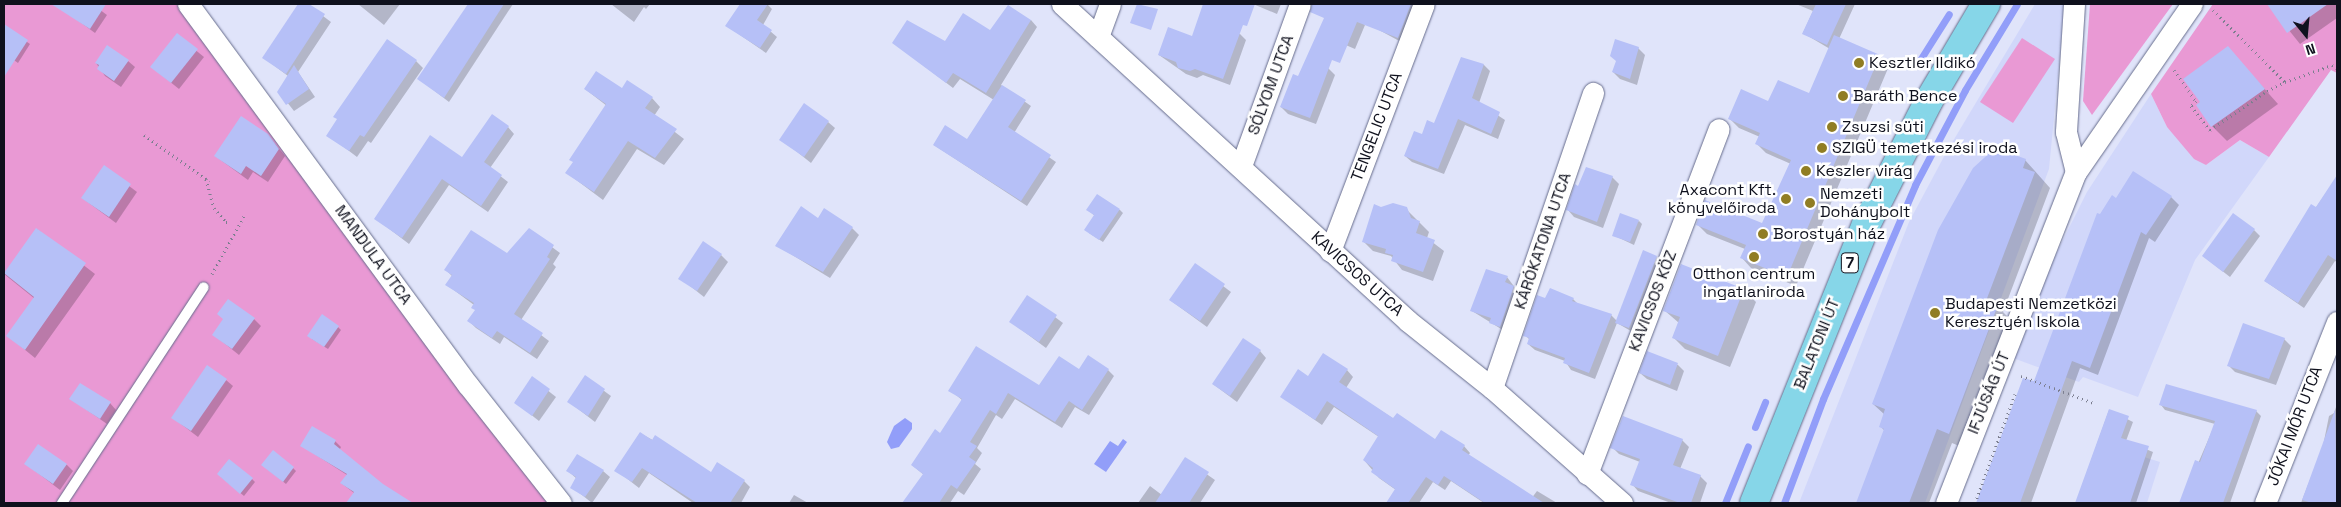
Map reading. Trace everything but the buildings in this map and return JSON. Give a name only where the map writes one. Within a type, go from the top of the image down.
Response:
[{"type":"main road","name":"BALATONI ÚT","points":[[1754,503],[1866,225],[1928,102],[1986,4]]},
{"type":"street","name":"MANDULA UTCA","points":[[188,4],[468,385],[560,503]]},
{"type":"street","name":"KAVICSOS UTCA","points":[[1062,4],[1408,321],[1492,388],[1622,503]]},
{"type":"street","points":[[1098,37],[1110,4]]},
{"type":"street","name":"SÓLYOM UTCA","points":[[1241,166],[1300,4]]},
{"type":"street","name":"TENGELIC UTCA","points":[[1330,251],[1424,4]]},
{"type":"street","points":[[2074,4],[2066,132],[2076,172]]},
{"type":"street","name":"IFJÚSÁG ÚT","points":[[1946,503],[2076,172],[2192,4]]},
{"type":"street","name":"KÁRÓKATONA UTCA","points":[[1492,388],[1593,93]]},
{"type":"street","name":"KAVICSOS KÖZ","points":[[1587,474],[1720,129]]},
{"type":"street","name":"JÓKAI MÓR UTCA","points":[[2265,503],[2337,324]]},
{"type":"lane","points":[[62,503],[204,287]]},
{"type":"path","points":[[2208,4],[2285,82]]},
{"type":"path","points":[[2177,74],[2196,101],[2191,106],[2210,130],[2267,91],[2285,82],[2337,64]]},
{"type":"path","points":[[2332,65],[2337,68]]},
{"type":"path","points":[[144,136],[207,179],[214,208],[226,222],[231,222]]},
{"type":"path","points":[[204,287],[244,216]]},
{"type":"path","points":[[2019,383],[2022,375],[2094,403]]},
{"type":"path","points":[[1975,503],[2016,392]]},
{"type":"shaded area","points":[[4,4],[188,4],[561,503],[4,503]]},
{"type":"shaded area","name":"Budapesti Nemzetközi Keresztyén Iskola","points":[[2035,4],[2065,4],[2049,169],[1925,503],[1799,503],[1909,222],[1947,151]]},
{"type":"shaded area","points":[[2090,4],[2173,4],[2092,115],[2083,101]]},
{"type":"shaded area","points":[[2213,4],[2337,4],[2337,73],[2331,70],[2269,157],[2240,140],[2206,165],[2194,159],[2167,127],[2151,94]]},
{"type":"shaded area","points":[[2022,38],[2055,59],[2013,123],[1980,102]]},
{"type":"shaded area","points":[[2151,94],[2167,127],[2206,165],[2240,140],[2269,157],[2195,260],[2138,397],[2083,377],[2079,382],[2013,358],[2044,278],[2087,192]]},
{"type":"shaded area","points":[[2118,449],[2160,462],[2147,503],[2100,503]]},
{"type":"water","points":[[905,418],[912,423],[912,429],[899,447],[891,449],[887,442],[894,426]]},
{"type":"water","points":[[1123,439],[1127,442],[1106,472],[1094,464],[1110,441],[1118,446]]},
{"type":"waterway","points":[[1784,503],[1823,399],[1915,185],[1965,90],[2017,4]]},
{"type":"waterway","points":[[1920,60],[1949,14]]},
{"type":"waterway","points":[[1755,427],[1765,402]]},
{"type":"waterway","points":[[1725,503],[1748,446]]},
{"type":"place","name":"Kesztler Ildikó","points":[[1859,63]]},
{"type":"place","name":"Baráth Bence","points":[[1843,96]]},
{"type":"place","name":"Zsuzsi süti","points":[[1832,127]]},
{"type":"place","name":"SZIGÜ temetkezési iroda","points":[[1822,148]]},
{"type":"place","name":"Keszler virág","points":[[1806,171]]},
{"type":"place","name":"Axacont Kft. könyvelőiroda","points":[[1786,199]]},
{"type":"place","name":"Nemzeti Dohánybolt","points":[[1810,203]]},
{"type":"place","name":"Borostyán ház","points":[[1763,234]]},
{"type":"place","name":"Otthon centrum ingatlaniroda","points":[[1754,257]]},
{"type":"place","name":"Budapesti Nemzetközi Keresztyén Iskola","points":[[1935,313]]}]
